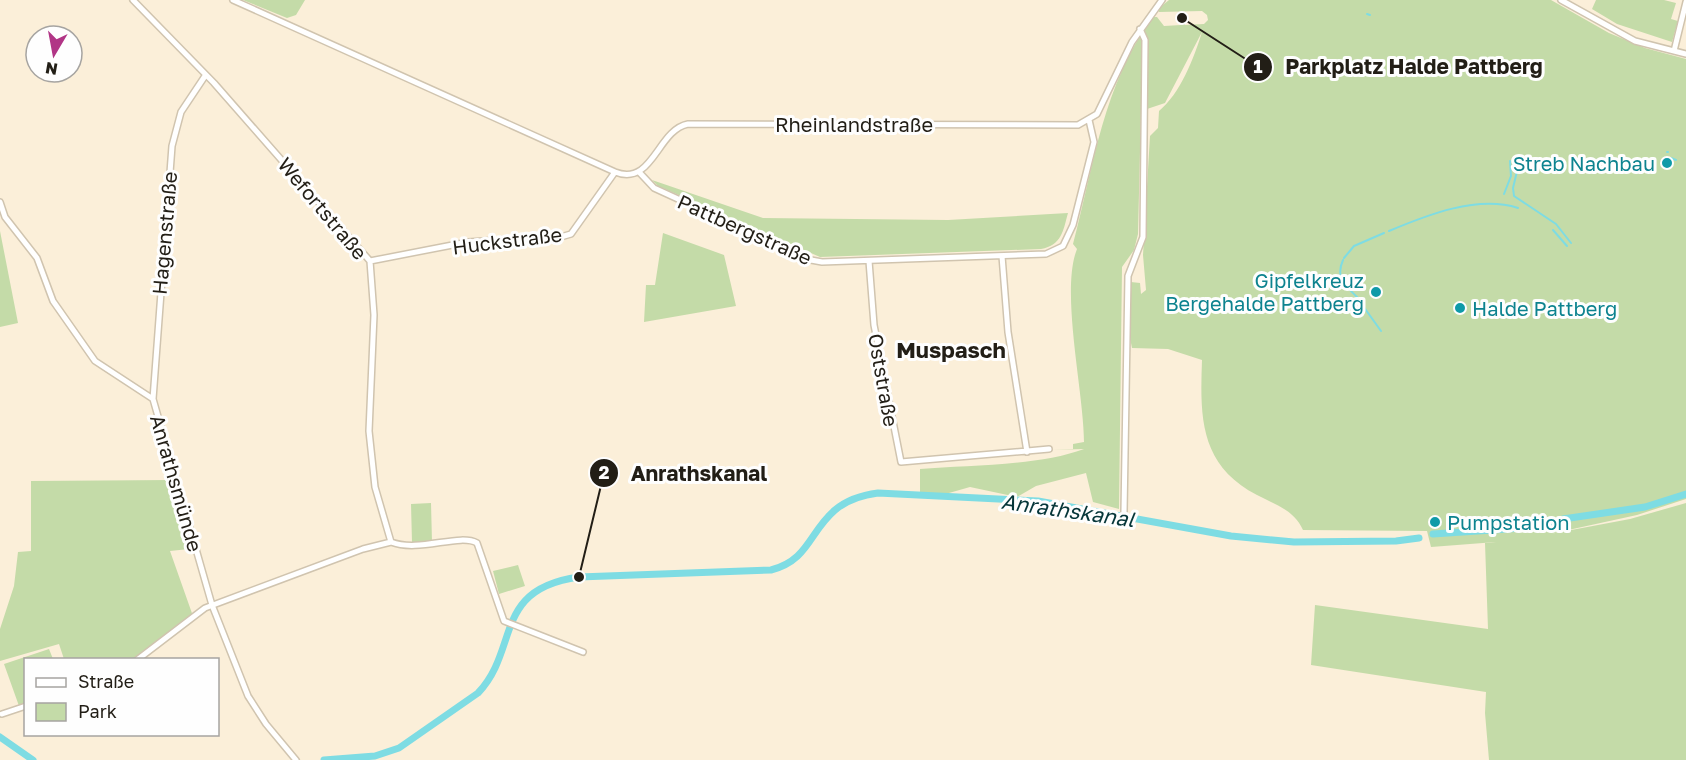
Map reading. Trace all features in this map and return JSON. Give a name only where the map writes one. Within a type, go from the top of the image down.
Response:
[{"type":"street","name":"Wefortstraße","points":[[134,0],[180,46],[370,261],[374,315],[369,431],[375,487],[391,542]]},
{"type":"street","points":[[233,0],[615,172],[625,175],[639,172]]},
{"type":"street","points":[[1089,120],[1103,103],[1117,69],[1140,29],[1162,0]]},
{"type":"street","points":[[1561,0],[1621,34],[1686,54]]},
{"type":"street","points":[[1674,51],[1686,2]]},
{"type":"street","points":[[1124,512],[1128,276],[1143,237],[1145,40],[1140,29]]},
{"type":"street","name":"Hagenstraße","points":[[153,399],[172,146],[181,112],[205,76]]},
{"type":"street","name":"Rheinlandstraße","points":[[639,172],[674,130],[688,124],[1070,125],[1089,120]]},
{"type":"street","name":"Pattbergstraße","points":[[639,172],[654,188],[811,260],[869,261],[1053,253],[1066,243],[1094,142],[1089,120]]},
{"type":"street","name":"Huckstraße","points":[[370,261],[468,242],[571,234],[615,172]]},
{"type":"street","name":"Anrathsmünde","points":[[0,202],[5,217],[37,258],[53,301],[95,360],[153,399],[212,605],[248,696],[266,724],[295,759]]},
{"type":"street","points":[[1002,256],[1008,332],[1027,452],[1049,449]]},
{"type":"street","name":"Oststraße","points":[[869,261],[874,325],[901,462],[1027,452]]},
{"type":"street","points":[[139,658],[193,616],[212,605],[363,549],[391,542],[406,546],[466,540],[477,543],[496,603],[507,623],[583,652]]},
{"type":"street","points":[[2,714],[24,707]]},
{"type":"green space","points":[[243,0],[305,0],[296,15],[287,18]]},
{"type":"green space","points":[[1169,0],[1551,0],[1609,33],[1645,48],[1686,59],[1686,499],[1637,515],[1550,534],[1630,519],[1686,503],[1686,760],[1489,760],[1485,713],[1486,692],[1311,665],[1315,605],[1488,629],[1485,543],[1496,542],[1431,547],[1427,531],[1303,530],[1290,513],[1238,483],[1224,469],[1214,454],[1203,419],[1202,360],[1168,349],[1132,348],[1131,282],[1140,283],[1141,294],[1146,290],[1143,255],[1150,136],[1158,128],[1159,111],[1167,104],[1185,75],[1202,32],[1165,103],[1141,111],[1138,234],[1134,250],[1122,267],[1119,509],[1093,502],[1086,473],[1036,486],[1017,497],[970,487],[949,493],[920,493],[920,469],[1025,462],[1066,455],[1084,449],[1052,450],[1073,449],[1073,444],[1084,442],[1072,316],[1072,267],[1077,249],[1073,244],[1094,155],[1111,97],[1136,43],[1153,17],[1157,17],[1164,26],[1181,25],[1180,19],[1184,19],[1185,25],[1204,24],[1208,20],[1207,15],[1202,11],[1159,12],[1158,9]]},
{"type":"green space","points":[[1596,0],[1664,0],[1676,3],[1671,19],[1678,21],[1672,42],[1617,24],[1592,9]]},
{"type":"green space","points":[[652,180],[763,218],[948,220],[1068,213],[1063,231],[1057,241],[1041,249],[820,257],[658,186]]},
{"type":"green space","points":[[0,231],[18,323],[0,327]]},
{"type":"green space","points":[[663,233],[724,255],[736,306],[644,322],[646,285],[655,285]]},
{"type":"green space","points":[[171,480],[181,515],[176,522],[182,525],[189,549],[170,551],[194,619],[144,658],[64,658],[59,644],[0,661],[0,629],[14,586],[18,552],[31,551],[31,481]]},
{"type":"green space","points":[[431,503],[432,542],[412,542],[411,504]]},
{"type":"green space","points":[[518,565],[525,586],[499,594],[493,571]]},
{"type":"green space","points":[[49,649],[53,658],[24,658],[24,704],[19,706],[4,664]]},
{"type":"waterway","points":[[1671,158],[1676,160]]},
{"type":"waterway","points":[[1504,194],[1511,176],[1510,161]]},
{"type":"waterway","points":[[1519,163],[1513,188],[1514,196],[1556,224],[1571,243]]},
{"type":"waterway","points":[[1389,231],[1436,213],[1469,205],[1486,204],[1518,208]]},
{"type":"waterway","points":[[1553,230],[1567,246]]},
{"type":"waterway","points":[[1344,258],[1354,246],[1384,233]]},
{"type":"waterway","points":[[1343,260],[1341,276],[1345,285],[1357,297]]},
{"type":"waterway","points":[[1358,299],[1381,331]]},
{"type":"waterway","name":"Anrathskanal","points":[[324,760],[375,756],[399,748],[478,693],[491,676],[520,607],[532,594],[551,584],[579,577],[771,570],[793,560],[826,518],[840,506],[866,495],[878,493],[1038,501],[1231,536],[1294,542],[1396,541],[1419,538]]},
{"type":"waterway","name":"Anrathskanal","points":[[1433,534],[1538,527],[1563,519],[1645,507],[1686,494]]},
{"type":"waterway","name":"Anrathskanal","points":[[0,737],[33,760]]},
{"type":"place","name":"Parkplatz Halde Pattberg","points":[[1182,18]]},
{"type":"place","name":"Streb Nachbau","points":[[1667,163]]},
{"type":"place","name":"Gipfelkreuz Bergehalde Pattberg","points":[[1376,292]]},
{"type":"place","name":"Halde Pattberg","points":[[1460,308]]},
{"type":"place","name":"Pumpstation","points":[[1435,522]]},
{"type":"place","name":"Anrathskanal","points":[[579,577]]},
{"type":"district","name":"Muspasch","points":[[951,349]]}]
